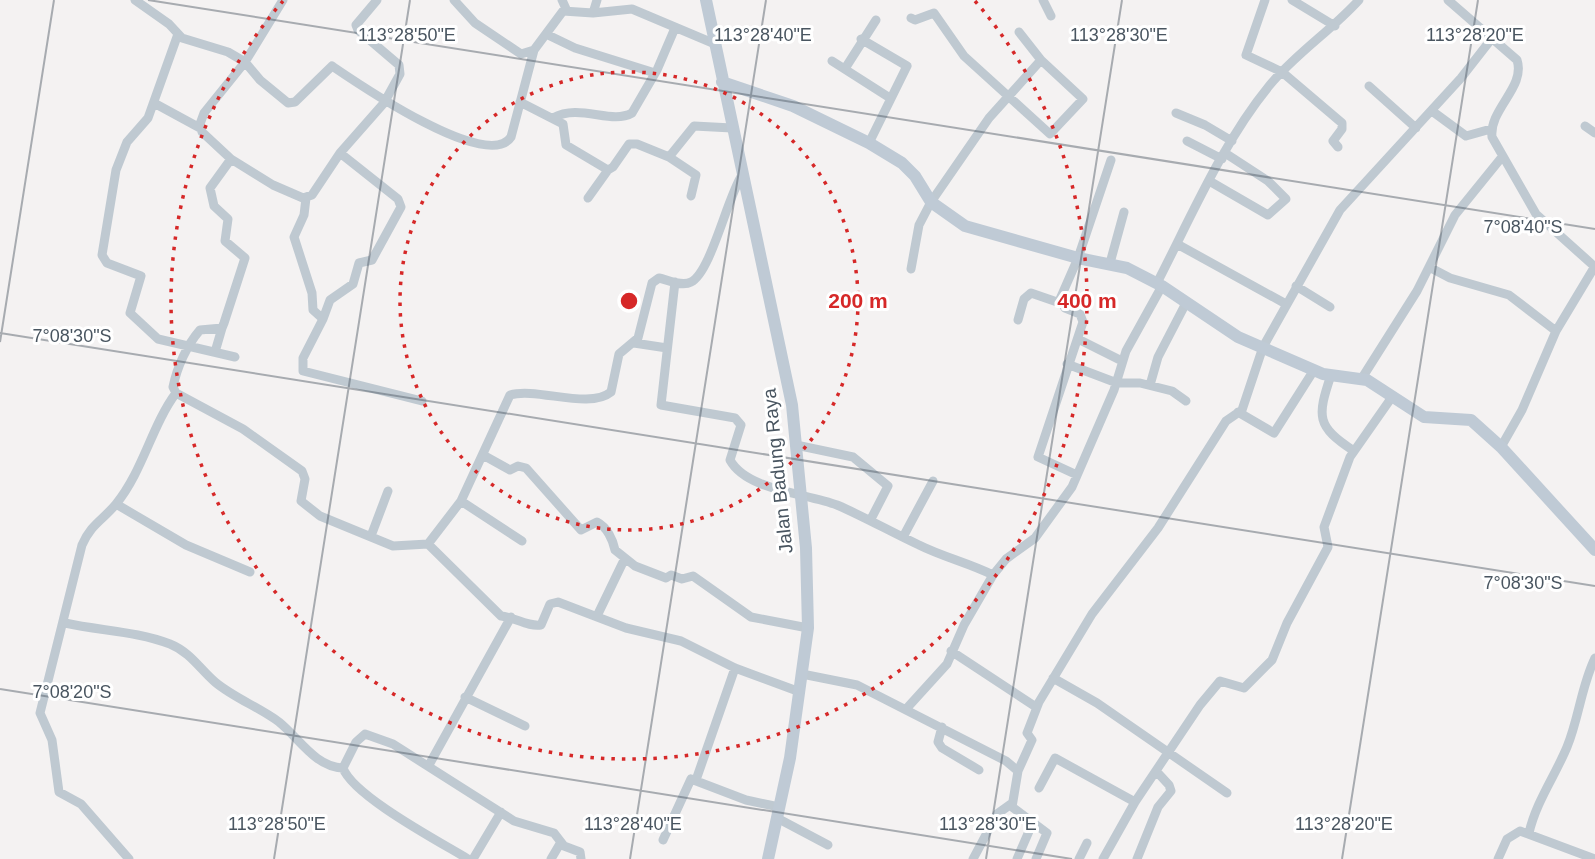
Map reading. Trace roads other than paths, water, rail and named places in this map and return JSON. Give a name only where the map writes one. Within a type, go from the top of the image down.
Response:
[{"type":"street","points":[[135,0],[169,24],[178,34],[245,62],[260,80],[288,103],[295,102],[332,66],[384,103],[454,136],[493,145],[502,145],[511,137],[534,50],[560,12],[593,13],[632,9],[715,44]]},
{"type":"street","points":[[200,128],[204,113],[245,62],[283,0]]},
{"type":"street","points":[[154,103],[200,128],[231,159],[273,185],[306,198],[312,195],[340,153],[384,103],[398,80],[399,65],[358,30],[356,24],[377,0]]},
{"type":"street","points":[[453,0],[475,23],[514,51],[521,54],[534,50]]},
{"type":"street","points":[[562,0],[567,11]]},
{"type":"street","points":[[593,13],[597,0]]},
{"type":"street","name":"Jalan Badung Raya","points":[[706,0],[792,405],[801,495],[808,628],[800,692],[768,859]]},
{"type":"street","points":[[1043,0],[1051,16]]},
{"type":"street","points":[[1265,0],[1245,53],[1282,72],[1342,123],[1342,129],[1333,141],[1338,147]]},
{"type":"street","points":[[1292,0],[1335,26]]},
{"type":"street","points":[[907,708],[947,664],[951,651],[993,576],[1006,559],[1035,538],[1077,475],[1117,383],[1122,361],[1177,244],[1232,141],[1282,72],[1335,26],[1359,0]]},
{"type":"street","points":[[1432,111],[1466,136],[1491,129],[1519,74],[1519,66],[1513,55],[1448,0]]},
{"type":"street","points":[[911,18],[915,20],[934,13],[964,56],[1051,134],[1083,102],[1083,96],[1041,60],[1019,32]]},
{"type":"street","points":[[846,67],[861,39],[876,20]]},
{"type":"street","points":[[553,118],[571,111],[627,116],[655,74],[675,28]]},
{"type":"street","points":[[178,34],[148,118],[127,142],[117,170],[102,255],[107,263],[141,276],[130,316],[153,336],[235,357]]},
{"type":"street","points":[[546,34],[575,48],[655,74]]},
{"type":"street","points":[[973,859],[997,814],[1011,804],[1018,771],[1032,740],[1027,733],[1036,707],[1092,614],[1158,528],[1226,421],[1245,403],[1262,347],[1340,210],[1432,111],[1493,37]]},
{"type":"street","points":[[861,39],[907,66],[869,143]]},
{"type":"street","points":[[911,269],[916,233],[931,202],[1008,95],[1041,60]]},
{"type":"street","points":[[832,61],[846,67],[891,98]]},
{"type":"street","points":[[722,82],[793,106],[869,143],[910,170],[931,202],[965,226],[1137,272],[1224,329],[1262,347],[1314,370],[1331,375],[1362,378],[1424,417],[1471,420],[1501,447],[1595,550]]},
{"type":"street","points":[[1369,86],[1416,128]]},
{"type":"street","points":[[520,102],[565,125],[566,145],[608,170]]},
{"type":"street","points":[[1176,113],[1205,125],[1232,141]]},
{"type":"street","points":[[668,158],[694,126],[732,128]]},
{"type":"street","points":[[1585,126],[1595,133]]},
{"type":"street","points":[[1491,129],[1502,157],[1536,214],[1595,267],[1556,331],[1522,410],[1501,447]]},
{"type":"street","points":[[1187,141],[1224,156],[1268,181],[1286,199],[1268,215],[1211,181]]},
{"type":"street","points":[[588,198],[608,170],[633,143],[668,158],[696,175],[691,196]]},
{"type":"street","points":[[340,153],[398,199],[401,207],[372,260],[358,264],[353,284],[344,293],[330,300],[301,363],[303,371],[422,401]]},
{"type":"street","points":[[1362,378],[1418,291],[1455,215],[1502,157]]},
{"type":"street","points":[[215,352],[245,258],[225,241],[228,219],[214,206],[210,188],[231,159]]},
{"type":"street","points":[[1059,303],[1078,258],[1111,160]]},
{"type":"street","points":[[428,544],[461,501],[510,395],[537,394],[576,398],[608,395],[613,388],[619,354],[634,343],[640,332],[652,283],[659,278],[691,283],[709,258],[732,191],[742,175]]},
{"type":"street","points":[[306,198],[294,242],[312,293],[313,310],[323,319]]},
{"type":"street","points":[[1110,263],[1125,212]]},
{"type":"street","points":[[1177,244],[1286,304]]},
{"type":"street","points":[[1429,267],[1450,278],[1509,295],[1556,331]]},
{"type":"street","points":[[676,282],[661,405],[735,418],[741,425],[730,460],[734,467],[785,493],[822,500],[871,519],[903,537],[993,576]]},
{"type":"street","points":[[1296,286],[1330,307]]},
{"type":"street","points":[[1018,320],[1024,299],[1031,293],[1059,303],[1082,316],[1078,339],[1038,457],[1077,475]]},
{"type":"street","points":[[1150,385],[1158,357],[1186,303]]},
{"type":"street","points":[[222,328],[204,328],[189,345],[173,387],[176,393],[243,429],[302,471],[305,479],[301,501],[308,509],[393,546],[428,544],[496,614],[533,626],[541,625],[554,601],[639,632],[681,641],[735,668],[800,692]]},
{"type":"street","points":[[1078,339],[1122,361]]},
{"type":"street","points":[[634,343],[667,348]]},
{"type":"street","points":[[1068,364],[1117,383],[1127,381],[1172,391],[1186,401]]},
{"type":"street","points":[[1238,412],[1274,433],[1314,370]]},
{"type":"street","points":[[1331,375],[1322,400],[1322,424],[1328,433],[1354,451]]},
{"type":"street","points":[[129,859],[81,804],[59,792],[52,740],[40,713],[65,623],[82,545],[96,521],[116,504],[141,463],[176,393]]},
{"type":"street","points":[[1103,859],[1135,802],[1200,705],[1220,681],[1244,688],[1272,660],[1287,623],[1328,547],[1324,527],[1354,451],[1392,397]]},
{"type":"street","points":[[796,445],[853,457],[888,486],[871,519]]},
{"type":"street","points":[[484,455],[510,471],[518,466],[526,468],[581,530],[597,522],[601,524],[614,542],[615,550],[635,566],[666,578],[671,575],[682,579],[693,576],[745,614],[762,621],[808,628]]},
{"type":"street","points":[[903,537],[933,481]]},
{"type":"street","points":[[371,536],[388,491]]},
{"type":"street","points":[[461,501],[522,541]]},
{"type":"street","points":[[116,504],[186,545],[250,572]]},
{"type":"street","points":[[597,617],[625,558]]},
{"type":"street","points":[[429,765],[511,617]]},
{"type":"street","points":[[65,623],[103,631],[140,634],[174,645],[196,661],[214,681],[285,727],[312,754],[335,767],[343,768],[351,780],[394,814],[468,859]]},
{"type":"street","points":[[951,651],[1036,707]]},
{"type":"street","points":[[1529,833],[1533,817],[1573,732],[1583,687],[1595,658]]},
{"type":"street","points":[[696,780],[735,668]]},
{"type":"street","points":[[802,674],[857,685],[907,708],[1006,761],[1018,771]]},
{"type":"street","points":[[1053,678],[1079,691],[1227,793]]},
{"type":"street","points":[[465,697],[524,726]]},
{"type":"street","points":[[942,727],[938,742],[942,748],[979,770]]},
{"type":"street","points":[[343,768],[356,742],[365,734],[393,744],[514,821],[554,833],[561,842],[580,852],[581,859]]},
{"type":"street","points":[[1039,788],[1055,758],[1135,802]]},
{"type":"street","points":[[1137,859],[1158,807],[1171,791],[1157,772]]},
{"type":"street","points":[[663,840],[691,779],[778,812],[828,845]]},
{"type":"street","points":[[1011,804],[1047,833],[1036,859]]},
{"type":"street","points":[[473,859],[501,813]]},
{"type":"street","points":[[1017,859],[1033,822]]},
{"type":"street","points":[[1497,859],[1507,839],[1514,832],[1529,833],[1595,859]]},
{"type":"street","points":[[551,859],[561,842]]},
{"type":"street","points":[[1079,859],[1087,843]]}]
